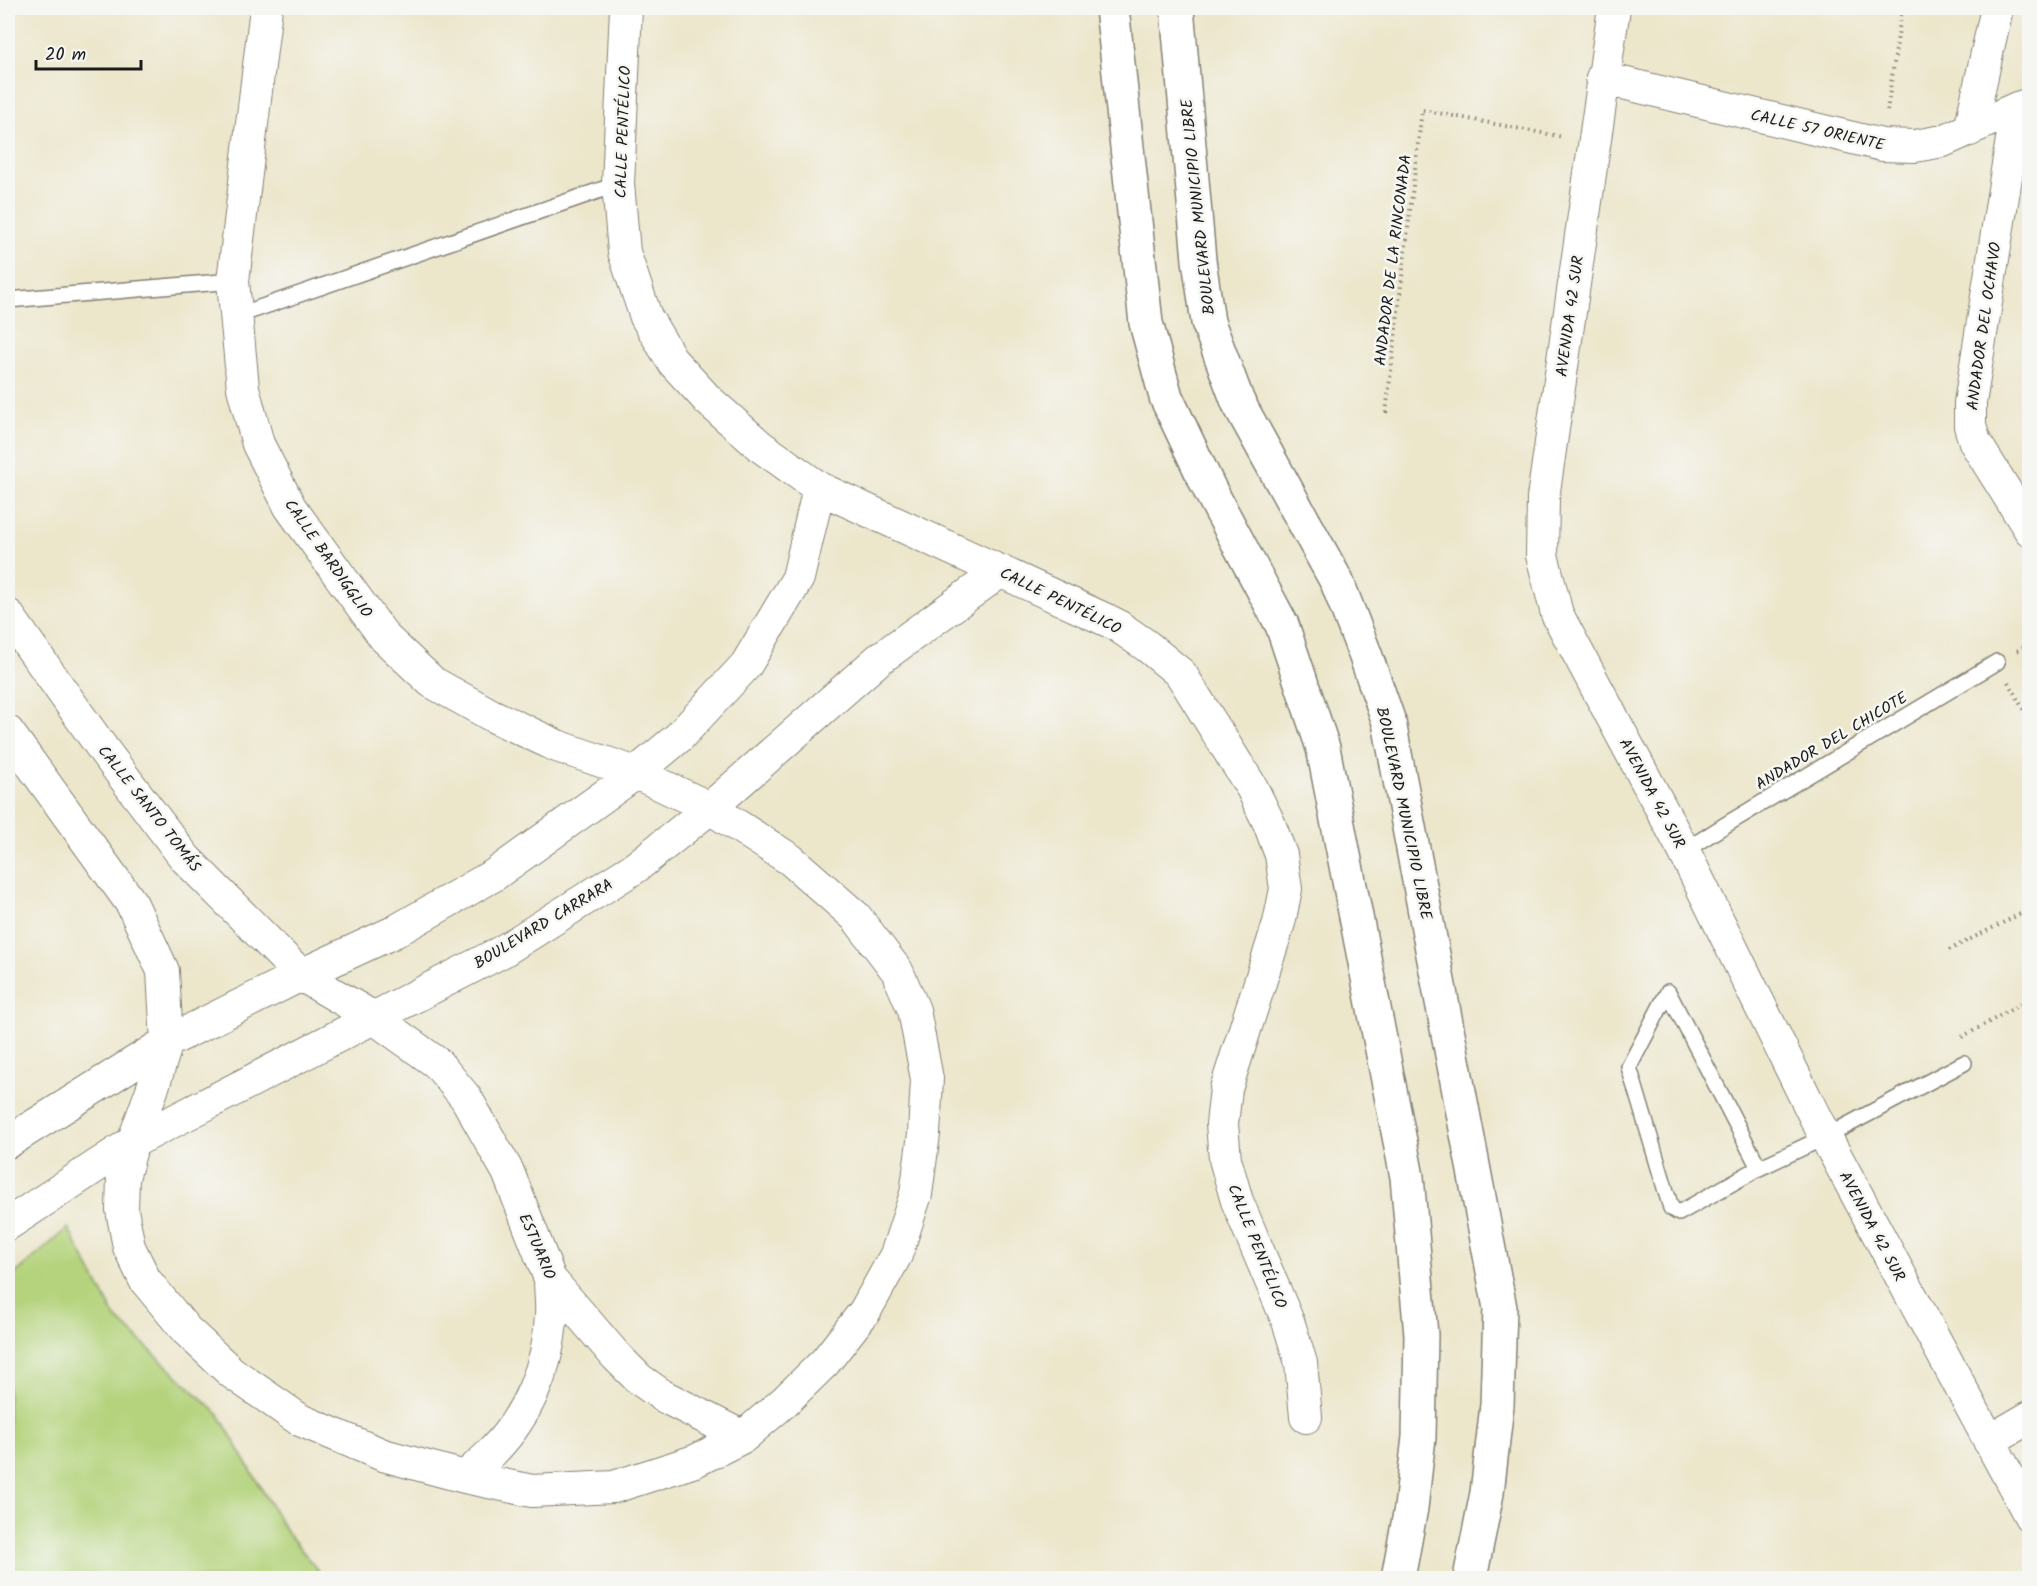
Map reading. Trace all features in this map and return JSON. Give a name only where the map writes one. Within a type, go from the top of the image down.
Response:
[{"type":"main road","points":[[1112,8],[1146,323],[1166,397],[1210,490],[1282,625],[1323,748],[1407,1177],[1421,1335],[1419,1425],[1411,1508],[1398,1578]]},
{"type":"main road","name":"BOULEVARD MUNICIPIO LIBRE","points":[[1177,8],[1199,260],[1209,322],[1238,402],[1336,582],[1389,722],[1496,1285],[1500,1308],[1497,1405],[1487,1493],[1470,1578]]},
{"type":"street","name":"CALLE BARDIGGLIO","points":[[133,1142],[123,1178],[122,1210],[129,1247],[145,1280],[186,1330],[231,1372],[300,1420],[383,1455],[465,1477],[532,1491],[614,1486],[695,1461],[743,1437],[784,1402],[825,1362],[865,1311],[896,1255],[916,1194],[924,1134],[927,1079],[914,1010],[897,970],[856,917],[791,860],[710,808],[636,773],[556,746],[491,715],[432,682],[385,638],[290,507],[258,444],[243,388],[233,281],[266,8]]},
{"type":"street","name":"CALLE PENTÉLICO","points":[[626,8],[618,184],[624,252],[645,317],[673,362],[708,400],[760,446],[819,488],[1115,624],[1147,646],[1181,674],[1252,788],[1281,855],[1286,889],[1279,923],[1226,1089],[1222,1124],[1225,1159],[1237,1201],[1289,1323],[1301,1363],[1306,1417]]},
{"type":"street","name":"AVENIDA 42 SUR","points":[[1614,8],[1602,78],[1543,498],[1542,555],[1549,589],[1557,614],[1684,851],[1825,1137],[2030,1516]]},
{"type":"street","points":[[1970,130],[1997,8]]},
{"type":"street","name":"CALLE 57 ORIENTE","points":[[1602,78],[1882,145],[1915,146],[1943,141],[2023,106]]},
{"type":"street","name":"ANDADOR DEL OCHAVO","points":[[2023,106],[1970,404],[1970,426],[1975,442],[2030,530]]},
{"type":"street","points":[[8,1142],[167,1042],[301,975],[394,932],[494,875],[636,773],[679,737],[746,664],[798,578],[819,488]]},
{"type":"street","name":"BOULEVARD CARRARA","points":[[8,1224],[133,1142],[503,951],[636,867],[710,808],[878,660],[1001,571]]},
{"type":"street","name":"CALLE SANTO TOMÁS","points":[[8,615],[105,752],[185,858],[301,975],[374,1018]]},
{"type":"street","points":[[8,732],[132,904],[163,971],[167,1042],[133,1142]]},
{"type":"street","name":"ESTUARIO","points":[[374,1018],[437,1063],[466,1098],[508,1172],[550,1279],[616,1356],[639,1379],[663,1396],[743,1437]]},
{"type":"street","points":[[465,1477],[493,1452],[516,1423],[534,1389],[548,1345],[551,1316],[550,1279]]},
{"type":"street","points":[[1989,1441],[2030,1417]]},
{"type":"lane","points":[[236,316],[618,184]]},
{"type":"lane","points":[[8,300],[233,281]]},
{"type":"lane","name":"ANDADOR DEL CHICOTE","points":[[1684,851],[1997,662]]},
{"type":"lane","points":[[1760,1168],[1668,992],[1629,1067],[1671,1208],[1678,1213],[1964,1063]]},
{"type":"path","points":[[1882,145],[1902,8]]},
{"type":"path","name":"ANDADOR DE LA RINCONADA","points":[[1386,413],[1422,110],[1593,143]]},
{"type":"path","points":[[1997,662],[2030,721]]},
{"type":"path","points":[[1949,950],[2030,909]]},
{"type":"green space","points":[[68,1228],[116,1318],[219,1415],[286,1531],[324,1578],[8,1578],[8,1280]]}]
